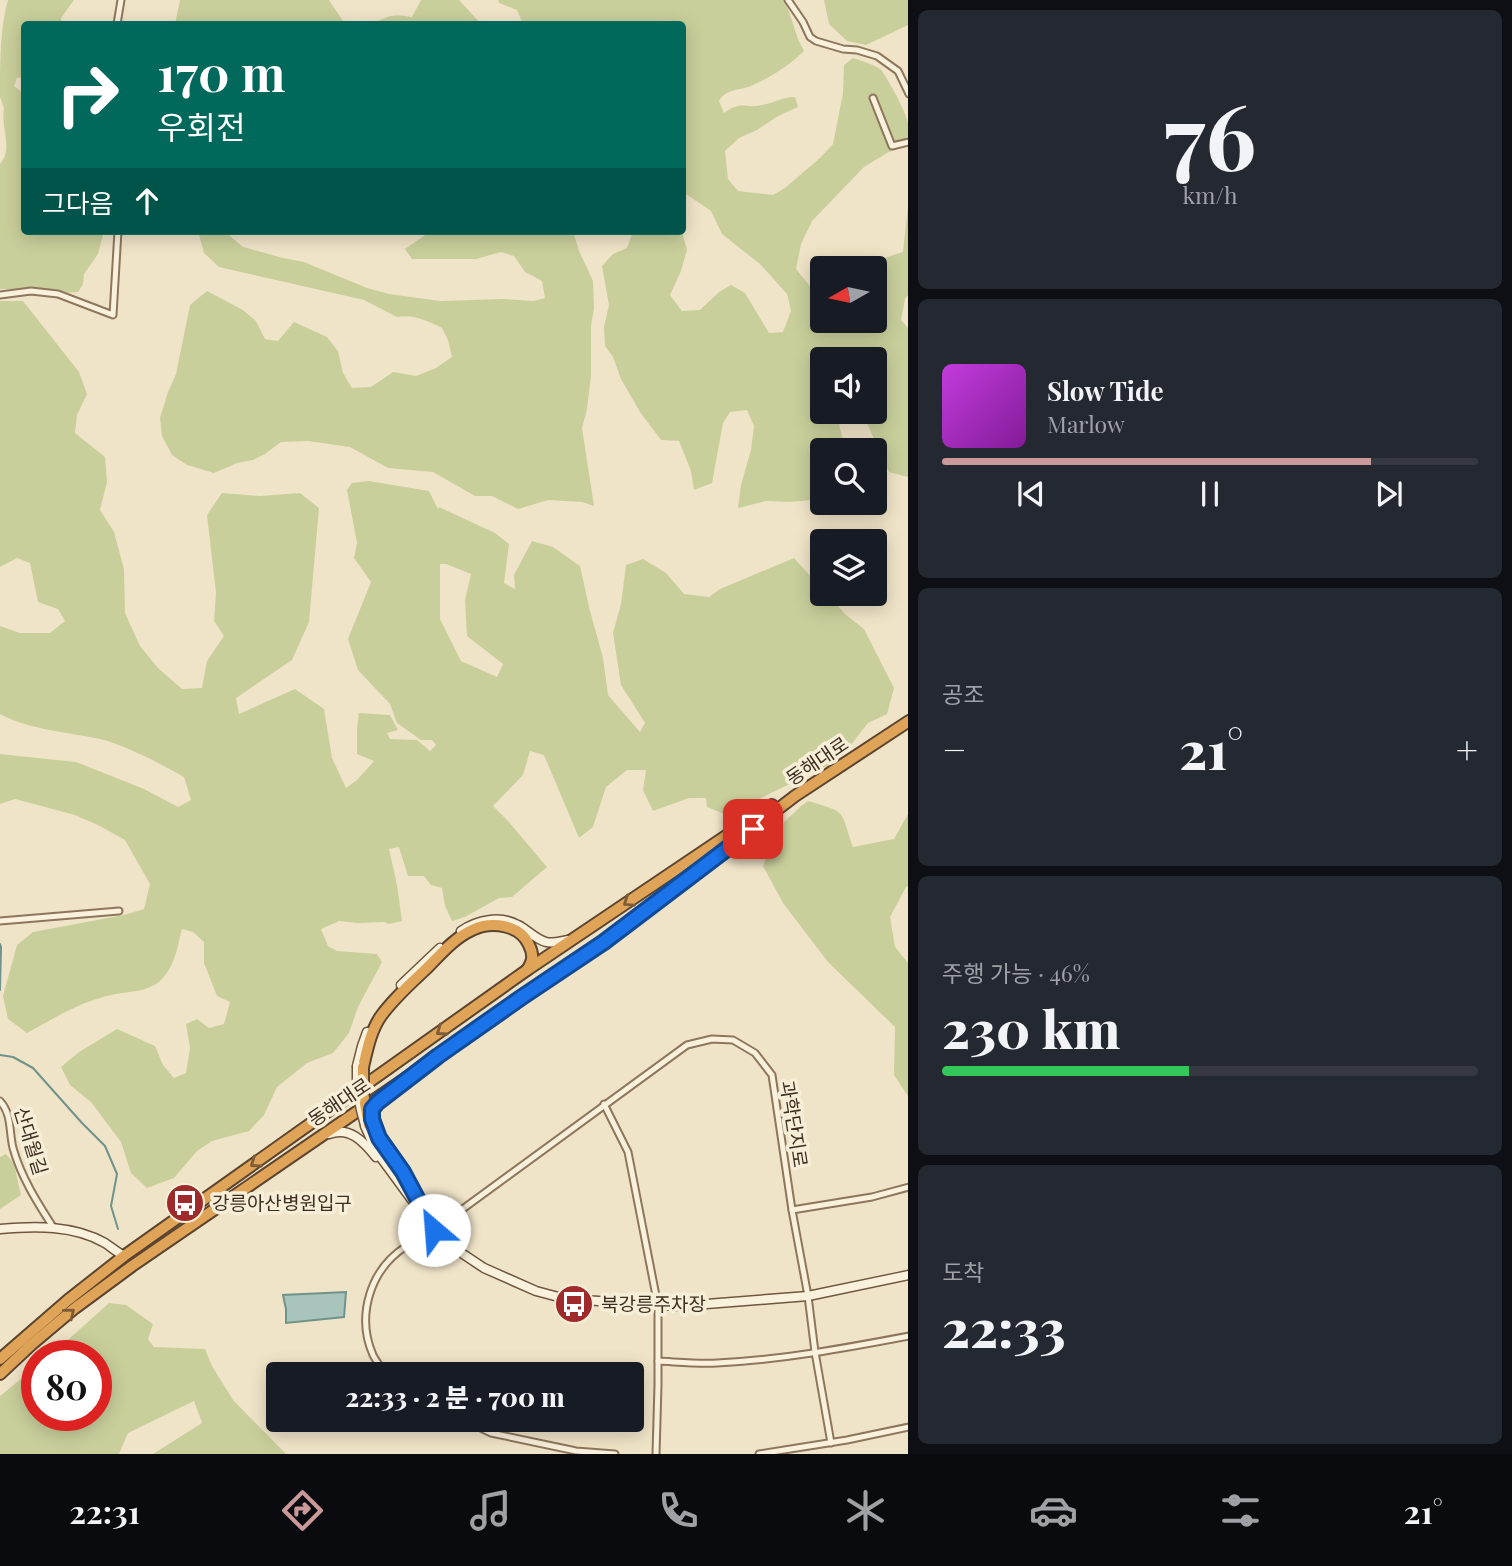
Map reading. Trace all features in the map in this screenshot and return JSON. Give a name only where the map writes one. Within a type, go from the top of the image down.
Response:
[{"type":"highway","name":"동해대로","points":[[0,1359],[124,1256],[527,970],[908,714]]},
{"type":"highway","name":"동해대로","points":[[0,1374],[75,1308],[132,1266],[604,942],[795,796],[908,721]]},
{"type":"highway","points":[[432,1226],[367,1125],[360,1066],[380,1017],[452,943],[473,929],[491,925],[516,930],[526,938],[532,952],[532,962],[527,970]]},
{"type":"highway","points":[[432,1226],[403,1172],[379,1138],[372,1119],[372,1109],[438,1056]]},
{"type":"highway","points":[[124,1256],[132,1266]]},
{"type":"street","points":[[118,21],[121,0]]},
{"type":"street","points":[[788,0],[810,37],[843,49],[877,56],[898,71],[908,93]]},
{"type":"street","points":[[873,98],[892,146],[908,142]]},
{"type":"street","points":[[0,295],[31,291],[58,294],[113,315],[118,235]]},
{"type":"street","points":[[0,921],[119,911]]},
{"type":"street","points":[[360,1066],[362,1046],[370,1025],[384,1004],[444,943],[471,924],[493,919],[507,920],[546,942],[574,939]]},
{"type":"street","name":"과학단지로","points":[[378,1362],[367,1333],[365,1312],[370,1290],[381,1270],[403,1248],[687,1045],[712,1039],[733,1040],[755,1054],[772,1075],[831,1443]]},
{"type":"street","name":"산대월길","points":[[0,1101],[5,1107],[13,1148],[27,1185],[53,1227]]},
{"type":"street","points":[[604,1104],[628,1152],[658,1306],[656,1454]]},
{"type":"street","points":[[285,1160],[324,1136],[337,1131],[350,1133],[365,1143],[400,1193],[463,1254],[484,1268],[536,1291],[566,1299],[681,1306],[808,1296],[908,1275]]},
{"type":"street","points":[[792,1210],[872,1197],[908,1187]]},
{"type":"street","points":[[0,1229],[53,1227],[104,1242],[124,1256]]},
{"type":"street","points":[[658,1361],[716,1363],[768,1359],[908,1336]]},
{"type":"street","points":[[759,1454],[908,1427]]},
{"type":"street","points":[[489,1432],[576,1451],[615,1454]]},
{"type":"green space","points":[[8,0],[74,0],[62,21],[21,21],[21,77],[17,78],[14,86],[21,92],[21,235],[103,235],[98,254],[84,274],[83,284],[78,292],[0,289],[0,164],[6,151],[4,108],[0,97],[3,22]]},
{"type":"green space","points":[[180,0],[329,0],[343,21],[176,21]]},
{"type":"green space","points":[[421,0],[459,0],[478,21],[379,21],[392,16],[412,17]]},
{"type":"green space","points":[[498,0],[785,0],[804,51],[760,82],[730,92],[719,101],[724,113],[739,106],[762,105],[791,97],[795,97],[798,107],[739,138],[725,151],[728,179],[738,191],[773,195],[785,188],[833,144],[843,93],[844,65],[853,58],[883,72],[907,118],[908,137],[905,145],[864,167],[812,221],[801,244],[796,269],[810,286],[810,333],[887,333],[887,257],[903,252],[908,206],[908,295],[901,320],[908,328],[908,477],[889,472],[887,438],[874,438],[867,424],[887,424],[887,347],[810,347],[810,424],[840,424],[843,438],[810,438],[810,500],[766,501],[738,508],[754,426],[747,410],[730,412],[723,423],[712,483],[694,490],[691,471],[679,441],[661,440],[640,412],[605,346],[604,327],[609,305],[602,266],[613,254],[627,248],[632,235],[683,235],[687,250],[670,295],[682,311],[700,310],[731,285],[745,293],[769,333],[783,332],[791,311],[787,294],[760,264],[722,234],[711,211],[686,194],[686,21],[522,21],[517,10],[499,3]]},
{"type":"green space","points":[[824,0],[908,0],[908,25],[866,45],[847,41],[829,24]]},
{"type":"green space","points":[[199,235],[229,235],[243,247],[304,262],[367,288],[389,294],[440,301],[533,301],[545,298],[542,281],[525,272],[514,256],[501,252],[476,259],[412,259],[405,249],[425,235],[574,235],[593,281],[591,375],[582,428],[594,506],[582,502],[548,500],[518,509],[492,496],[475,496],[433,472],[388,468],[350,447],[308,441],[281,442],[253,460],[237,463],[214,473],[187,465],[172,455],[162,436],[160,418],[176,374],[190,305],[207,291],[243,310],[256,321],[265,339],[278,341],[294,322],[327,337],[338,351],[343,373],[352,388],[371,387],[393,372],[416,376],[436,368],[452,357],[442,328],[426,321],[409,316],[397,317],[364,300],[219,267],[204,253]]},
{"type":"green space","points":[[0,301],[23,301],[79,372],[87,394],[77,415],[75,433],[105,457],[107,482],[100,510],[114,532],[124,569],[125,613],[140,646],[158,668],[182,689],[202,688],[207,661],[224,636],[214,621],[216,593],[207,515],[222,493],[260,496],[300,493],[319,508],[309,622],[292,660],[236,698],[239,714],[295,689],[324,709],[332,758],[346,788],[374,761],[357,754],[359,713],[390,715],[398,730],[387,733],[390,739],[417,740],[430,751],[436,745],[432,740],[421,740],[397,723],[390,704],[358,670],[348,639],[371,582],[354,558],[357,543],[347,490],[352,483],[369,481],[429,491],[438,509],[439,507],[495,533],[509,544],[504,583],[515,589],[514,575],[532,541],[553,547],[580,566],[603,658],[608,695],[640,732],[645,723],[621,685],[613,633],[621,604],[626,565],[643,559],[666,573],[684,594],[709,597],[720,589],[794,558],[810,576],[810,606],[838,606],[864,629],[894,688],[887,714],[868,723],[839,760],[729,816],[707,807],[706,798],[689,798],[653,811],[643,790],[646,770],[627,770],[606,787],[593,827],[579,838],[544,755],[530,751],[523,775],[493,806],[547,867],[512,897],[499,898],[465,917],[452,921],[445,906],[442,888],[431,885],[424,876],[408,876],[399,847],[389,849],[402,921],[388,924],[339,921],[321,929],[328,946],[337,951],[377,954],[382,962],[358,1007],[349,1033],[333,1053],[307,1063],[277,1087],[264,1115],[249,1131],[212,1141],[197,1151],[174,1178],[147,1188],[131,1173],[121,1142],[91,1102],[70,1085],[61,1067],[79,1052],[117,1029],[155,1046],[163,1065],[174,1078],[186,1073],[190,1048],[186,1024],[197,1019],[209,1028],[224,1024],[230,1002],[217,996],[204,963],[204,942],[193,932],[182,929],[170,967],[157,984],[89,1002],[27,1033],[8,1019],[3,996],[17,945],[33,932],[144,909],[150,884],[125,840],[100,826],[75,815],[15,799],[0,804],[0,754],[76,762],[144,789],[178,807],[191,800],[184,777],[132,750],[100,739],[24,724],[0,714],[0,626],[20,633],[50,633],[65,621],[58,609],[38,602],[30,563],[17,558],[0,567]],"holes":[[[440,564],[471,574],[465,600],[467,636],[503,664],[497,677],[461,661],[440,619]]]},
{"type":"green space","points":[[808,801],[841,814],[853,847],[894,839],[908,814],[908,886],[890,917],[895,947],[908,963],[908,1096],[894,1075],[895,1027],[828,962],[783,903],[763,866],[777,829]]},
{"type":"green space","points":[[6,1154],[14,1164],[21,1195],[0,1209],[0,1157]]},
{"type":"green space","points":[[109,1303],[126,1305],[153,1324],[148,1339],[154,1347],[205,1349],[233,1400],[286,1454],[153,1454],[202,1423],[194,1401],[128,1433],[119,1454],[0,1454],[0,1396],[21,1379],[21,1431],[112,1431],[112,1340],[68,1340]]},
{"type":"water","points":[[346,1292],[344,1317],[286,1323],[283,1295]]},
{"type":"waterway","points":[[0,944],[0,990]]},
{"type":"waterway","points":[[0,1055],[13,1057],[33,1068],[105,1146],[117,1174],[111,1206],[118,1229]]},
{"type":"place","name":"강릉아산병원입구","points":[[185,1203]]},
{"type":"place","name":"북강릉주차장","points":[[574,1304]]},
{"type":"route","points":[[434,1230],[403,1172],[379,1138],[372,1119],[372,1109],[438,1056],[604,942],[753,829]]}]
